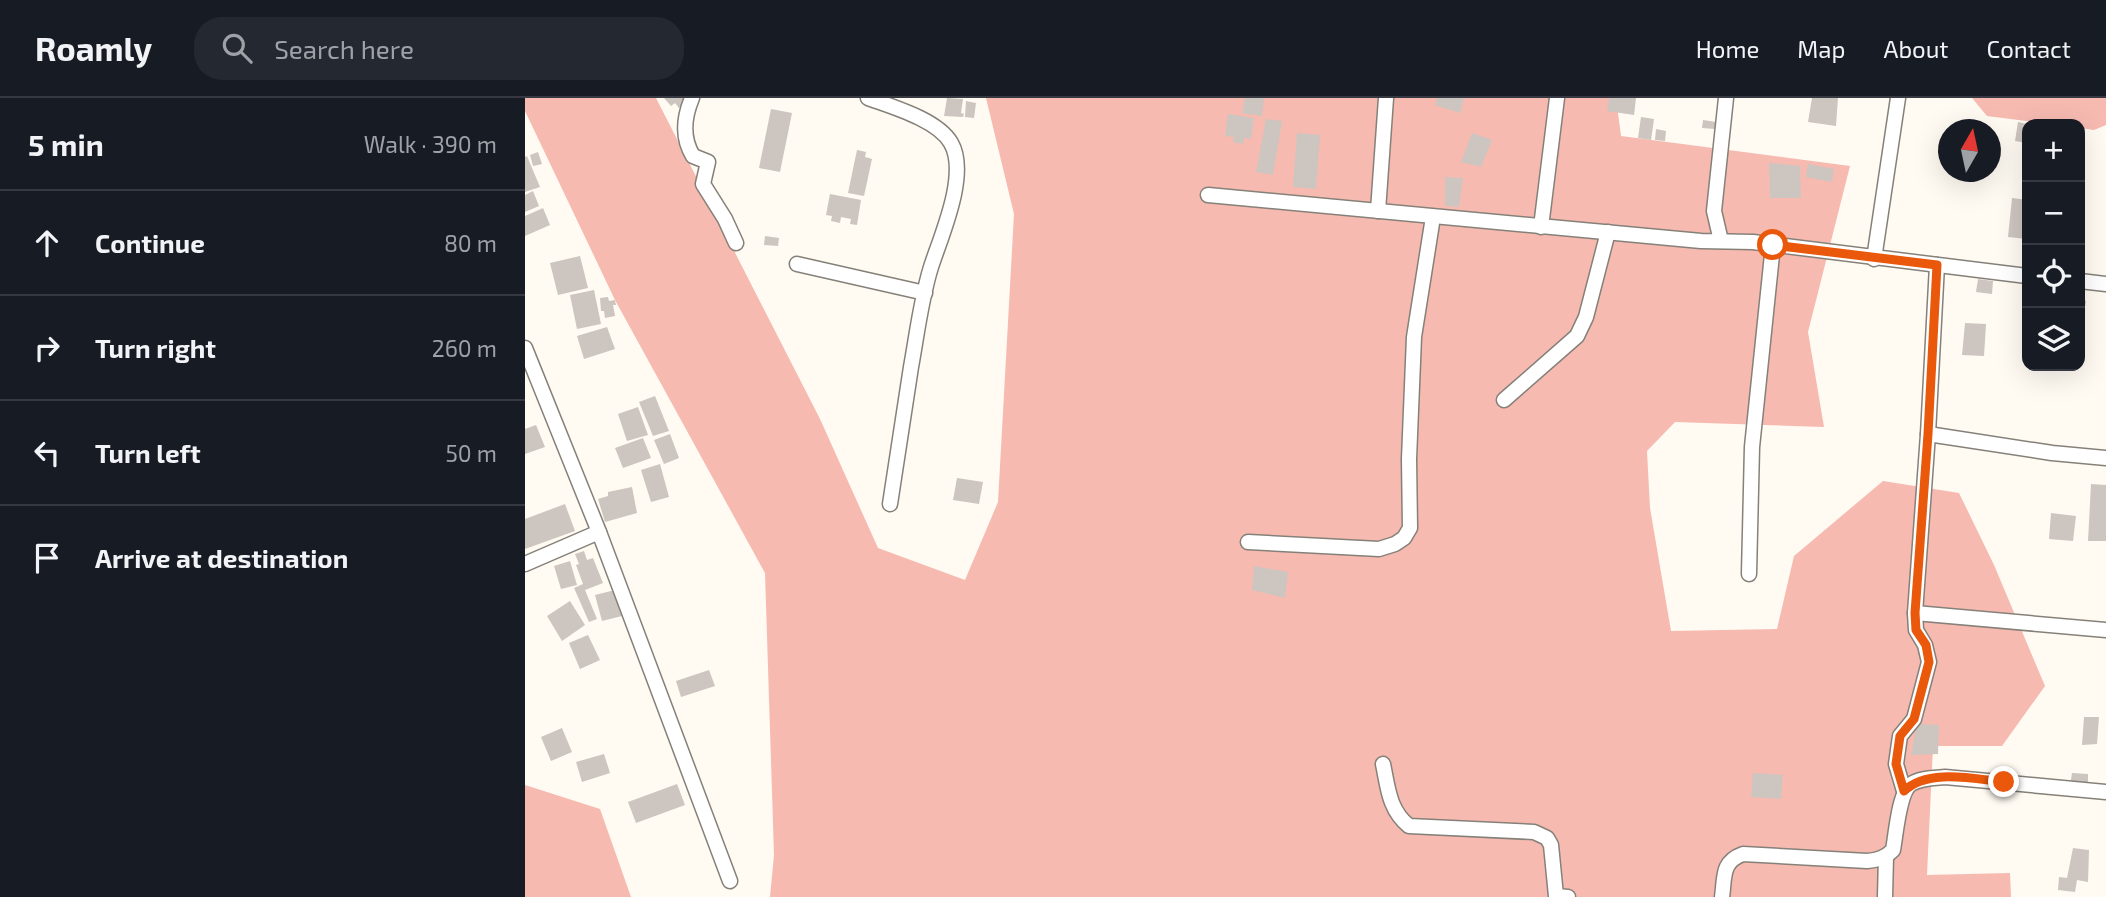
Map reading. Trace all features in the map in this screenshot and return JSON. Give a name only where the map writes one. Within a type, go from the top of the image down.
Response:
[{"type":"street","points":[[692,98],[686,114],[685,135],[694,156],[708,162],[703,184],[726,219],[736,243]]},
{"type":"street","points":[[868,98],[905,111],[939,130],[951,143],[956,157],[953,197],[925,293],[890,504]]},
{"type":"street","points":[[1378,211],[1386,98]]},
{"type":"street","points":[[1541,227],[1557,98]]},
{"type":"street","points":[[1721,240],[1714,211],[1726,98]]},
{"type":"street","points":[[1874,258],[1898,98]]},
{"type":"street","points":[[1208,195],[1541,227],[1773,245],[2022,275]]},
{"type":"street","points":[[1248,542],[1379,549],[1404,538],[1410,528],[1409,459],[1414,337],[1433,217]]},
{"type":"street","points":[[1504,400],[1577,335],[1586,317],[1608,232]]},
{"type":"street","points":[[1749,575],[1752,447],[1773,245]]},
{"type":"street","points":[[797,264],[925,293]]},
{"type":"street","points":[[1722,897],[1726,866],[1732,858],[1743,854],[1867,861],[1877,860],[1892,850],[1904,791],[1896,764],[1900,736],[1914,719],[1929,662],[1926,645],[1916,630],[1915,613],[1937,265]]},
{"type":"street","points":[[2085,282],[2106,284]]},
{"type":"street","points":[[525,348],[599,532],[730,881]]},
{"type":"street","points":[[1928,434],[2052,453],[2106,458]]},
{"type":"street","points":[[525,564],[599,532]]},
{"type":"street","points":[[1915,613],[2106,630]]},
{"type":"street","points":[[1383,764],[1392,807],[1409,827],[1534,832],[1547,838],[1551,845],[1560,897]]},
{"type":"street","points":[[1904,791],[1912,783],[1945,777],[2106,792]]},
{"type":"street","points":[[1885,897],[1886,856]]},
{"type":"shaded area","points":[[525,98],[656,98],[820,419],[878,548],[965,580],[998,502],[1014,214],[986,98],[1616,98],[1621,136],[1850,166],[1808,332],[1824,427],[1675,422],[1647,451],[1650,508],[1671,631],[1777,629],[1794,556],[1883,481],[1959,493],[1994,565],[2045,686],[2002,746],[1933,746],[1927,875],[2010,873],[2011,897],[770,897],[774,855],[765,573],[615,300],[525,111]]},
{"type":"shaded area","points":[[1972,98],[2106,98],[2106,125],[2094,130],[2085,129],[2085,119],[2022,120],[1987,116]]},
{"type":"shaded area","points":[[525,785],[600,809],[631,897],[525,897]]},
{"type":"building","points":[[664,98],[684,98],[687,102],[679,108],[675,103],[671,106]]},
{"type":"building","points":[[947,98],[963,99],[963,117],[944,116]]},
{"type":"building","points":[[1245,98],[1264,98],[1262,116],[1242,113]]},
{"type":"building","points":[[1437,98],[1464,98],[1460,113],[1435,105]]},
{"type":"building","points":[[1609,98],[1636,98],[1634,115],[1607,111]]},
{"type":"building","points":[[1812,98],[1838,98],[1836,126],[1808,122]]},
{"type":"building","points":[[966,101],[976,103],[974,118],[965,117]]},
{"type":"building","points":[[771,109],[792,113],[780,172],[759,168]]},
{"type":"building","points":[[1228,114],[1254,118],[1251,139],[1244,138],[1243,144],[1233,142],[1234,137],[1225,136]]},
{"type":"building","points":[[1641,117],[1654,119],[1651,140],[1638,138]]},
{"type":"building","points":[[1266,119],[1282,121],[1273,175],[1256,172]]},
{"type":"building","points":[[1703,120],[1716,122],[1715,129],[1702,128]]},
{"type":"building","points":[[2018,122],[2022,123],[2022,142],[2015,141]]},
{"type":"building","points":[[1656,129],[1666,131],[1665,141],[1655,140]]},
{"type":"building","points":[[1297,133],[1320,135],[1316,189],[1293,187]]},
{"type":"building","points":[[1472,133],[1492,140],[1481,167],[1461,162]]},
{"type":"building","points":[[857,150],[866,152],[865,157],[872,159],[864,196],[848,193]]},
{"type":"building","points":[[538,152],[542,164],[533,166],[530,155]]},
{"type":"building","points":[[527,156],[540,187],[525,192],[525,157]]},
{"type":"building","points":[[1769,163],[1800,166],[1801,198],[1770,198]]},
{"type":"building","points":[[1808,164],[1834,169],[1832,182],[1806,177]]},
{"type":"building","points":[[1445,177],[1463,178],[1459,207],[1445,206]]},
{"type":"building","points":[[533,191],[539,206],[525,212],[525,195]]},
{"type":"building","points":[[830,194],[861,200],[857,225],[850,224],[851,219],[841,217],[840,223],[831,221],[832,216],[826,215]]},
{"type":"building","points":[[2012,198],[2022,199],[2022,238],[2008,237]]},
{"type":"building","points":[[543,208],[550,225],[525,236],[525,216]]},
{"type":"building","points":[[765,236],[779,238],[778,246],[764,245]]},
{"type":"building","points":[[580,256],[588,288],[558,295],[550,263]]},
{"type":"building","points":[[1978,279],[1993,281],[1992,294],[1976,292]]},
{"type":"building","points":[[594,290],[601,324],[577,329],[570,295]]},
{"type":"building","points":[[608,297],[609,301],[615,300],[615,316],[605,318],[604,311],[601,311],[600,298]]},
{"type":"building","points":[[1965,323],[1986,324],[1984,356],[1962,355]]},
{"type":"building","points":[[607,327],[615,349],[584,359],[577,336]]},
{"type":"building","points":[[655,396],[669,431],[653,436],[639,402]]},
{"type":"building","points":[[638,407],[648,435],[627,441],[618,414]]},
{"type":"building","points":[[536,425],[545,447],[525,454],[525,429]]},
{"type":"building","points":[[670,434],[679,458],[664,464],[654,440]]},
{"type":"building","points":[[643,438],[651,458],[623,468],[615,448]]},
{"type":"building","points":[[660,464],[669,497],[651,502],[641,470]]},
{"type":"building","points":[[957,478],[983,482],[979,504],[953,500]]},
{"type":"building","points":[[2091,484],[2106,485],[2106,541],[2088,541]]},
{"type":"building","points":[[632,487],[637,513],[605,522],[598,499],[608,496],[608,492]]},
{"type":"building","points":[[565,504],[575,531],[525,549],[525,519]]},
{"type":"building","points":[[2051,513],[2076,516],[2073,541],[2049,539]]},
{"type":"building","points":[[584,551],[587,560],[593,558],[603,583],[585,590],[597,619],[589,622],[574,588],[583,584],[575,554]]},
{"type":"building","points":[[570,561],[577,585],[561,589],[554,566]]},
{"type":"building","points":[[1254,566],[1288,572],[1285,598],[1252,590]]},
{"type":"building","points":[[619,589],[626,615],[602,621],[595,595]]},
{"type":"building","points":[[570,601],[585,625],[562,641],[547,616]]},
{"type":"building","points":[[588,635],[600,660],[580,669],[569,643]]},
{"type":"building","points":[[709,670],[715,686],[681,697],[676,681]]},
{"type":"building","points":[[2084,717],[2099,717],[2097,744],[2082,745]]},
{"type":"building","points":[[1917,724],[1939,725],[1938,754],[1911,755]]},
{"type":"building","points":[[562,728],[572,752],[551,761],[541,737]]},
{"type":"building","points":[[604,754],[610,773],[582,782],[576,762]]},
{"type":"building","points":[[1753,773],[1783,775],[1781,799],[1751,797]]},
{"type":"building","points":[[2072,773],[2088,774],[2088,786],[2070,786]]},
{"type":"building","points":[[677,784],[685,805],[636,823],[628,802]]},
{"type":"building","points":[[2073,848],[2089,850],[2088,882],[2077,880],[2075,892],[2058,890],[2059,877],[2067,878]]},
{"type":"route","points":[[1773,245],[1937,265],[1915,613],[1916,630],[1926,645],[1929,662],[1914,719],[1900,736],[1896,764],[1904,791],[1912,783],[1923,779],[1945,777],[2004,782]]}]
